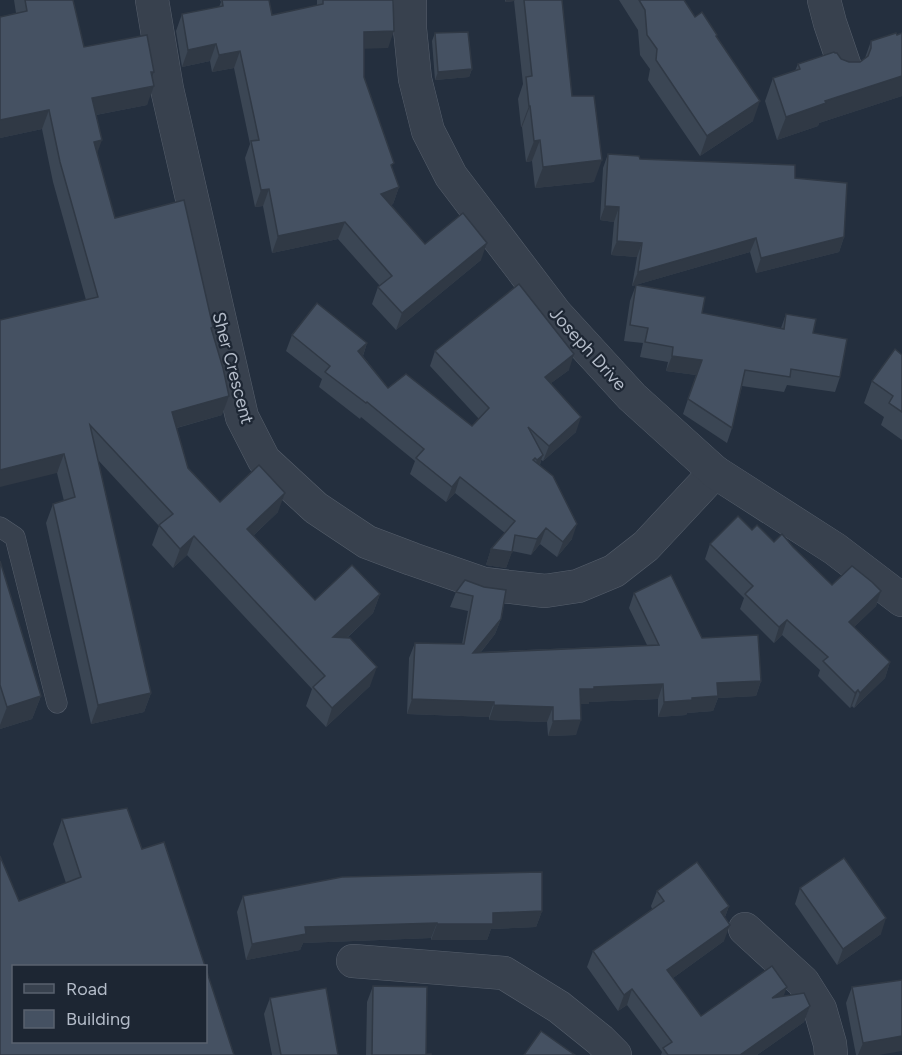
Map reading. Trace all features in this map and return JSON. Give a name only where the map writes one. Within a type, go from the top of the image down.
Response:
[{"type":"street","name":"Sher Crescent","points":[[152,0],[167,89],[242,417],[264,460],[316,508],[367,542],[412,559],[484,584],[545,591],[578,586],[614,571],[646,546],[715,472]]},
{"type":"street","name":"Joseph Drive","points":[[410,0],[410,29],[415,79],[428,131],[451,177],[556,314],[632,397],[715,472],[835,549],[902,600]]},
{"type":"street","points":[[824,0],[845,67]]},
{"type":"street","points":[[745,929],[803,982],[820,1010],[831,1055]]},
{"type":"street","points":[[353,961],[504,973],[559,1007],[615,1055]]},
{"type":"lane","points":[[0,527],[15,537],[57,703]]},
{"type":"building","points":[[25,0],[73,0],[84,47],[147,35],[154,72],[151,72],[154,86],[92,98],[102,140],[94,142],[115,218],[184,200],[213,327],[211,328],[229,396],[172,412],[188,468],[220,502],[259,465],[285,493],[247,529],[315,600],[352,565],[380,594],[333,637],[350,638],[377,667],[332,708],[313,687],[325,676],[194,536],[180,549],[159,525],[173,514],[90,425],[151,693],[98,705],[53,504],[75,497],[64,454],[0,470],[0,320],[98,297],[60,162],[49,110],[0,120],[0,17],[27,11]]},
{"type":"building","points":[[222,0],[269,0],[272,15],[323,4],[323,0],[393,0],[394,31],[364,32],[364,77],[394,163],[391,165],[399,187],[381,194],[425,244],[463,213],[487,243],[402,313],[378,287],[392,276],[345,222],[278,236],[269,189],[261,190],[251,141],[259,140],[240,51],[219,55],[216,44],[188,50],[182,14],[223,6]]},
{"type":"building","points":[[524,0],[562,0],[572,96],[594,96],[602,160],[543,167],[540,140],[534,141],[529,106],[526,77],[532,76]]},
{"type":"building","points":[[639,0],[684,0],[695,17],[702,12],[760,101],[707,136],[656,60],[657,49],[647,35],[645,10]]},
{"type":"building","points":[[468,32],[472,69],[438,72],[435,33]]},
{"type":"building","points":[[896,33],[897,35],[902,33],[902,76],[825,101],[826,103],[786,117],[773,78],[800,69],[798,64],[834,52],[841,59],[860,62],[868,56],[871,41]]},
{"type":"building","points":[[608,154],[639,156],[640,159],[795,165],[795,178],[847,183],[844,237],[761,258],[756,238],[638,272],[642,243],[617,241],[619,207],[605,206]]},
{"type":"building","points":[[519,284],[574,354],[545,377],[581,417],[549,446],[528,427],[543,455],[533,460],[553,476],[577,524],[563,542],[546,528],[537,539],[515,535],[512,552],[491,549],[515,521],[460,477],[452,487],[416,458],[424,449],[367,402],[325,372],[330,366],[292,335],[317,303],[367,343],[358,351],[388,388],[406,374],[472,426],[489,408],[435,351]]},
{"type":"building","points":[[636,285],[705,297],[702,313],[784,329],[786,314],[816,319],[813,333],[847,339],[840,377],[791,369],[790,377],[745,370],[732,428],[688,399],[702,360],[672,356],[673,347],[645,342],[648,328],[630,325]]},
{"type":"building","points":[[895,349],[902,355],[902,412],[889,403],[893,396],[872,381]]},
{"type":"building","points":[[738,516],[752,530],[757,525],[774,542],[782,534],[832,585],[852,566],[881,591],[849,622],[890,662],[860,693],[858,690],[855,693],[823,661],[828,657],[787,620],[779,627],[745,594],[753,586],[710,544]]},
{"type":"building","points":[[0,561],[41,696],[7,707],[0,685]]},
{"type":"building","points":[[671,575],[702,638],[758,635],[761,681],[717,683],[718,696],[664,702],[663,684],[580,689],[581,720],[553,721],[553,707],[412,699],[415,643],[464,644],[473,596],[456,592],[465,580],[484,587],[506,590],[501,619],[473,653],[659,645],[634,593]]},
{"type":"building","points":[[127,808],[142,849],[164,842],[205,965],[12,965],[12,1043],[207,1043],[207,972],[234,1055],[0,1055],[0,856],[19,901],[81,877],[62,819]]},
{"type":"building","points":[[844,858],[886,918],[843,949],[800,888]]},
{"type":"building","points":[[697,862],[729,906],[721,912],[730,925],[667,970],[701,1016],[772,966],[787,987],[772,998],[804,993],[810,1006],[740,1055],[668,1055],[663,1048],[672,1042],[632,989],[624,995],[593,951],[664,901],[657,891]]},
{"type":"building","points":[[542,872],[542,911],[493,913],[493,924],[437,923],[305,927],[306,934],[252,944],[243,896],[342,877]]},
{"type":"building","points":[[902,980],[902,1036],[863,1043],[852,987]]},
{"type":"building","points":[[373,986],[427,987],[426,1054],[431,1055],[372,1055]]},
{"type":"building","points":[[326,988],[338,1055],[281,1055],[270,998]]},
{"type":"building","points":[[541,1031],[575,1055],[524,1055]]}]
